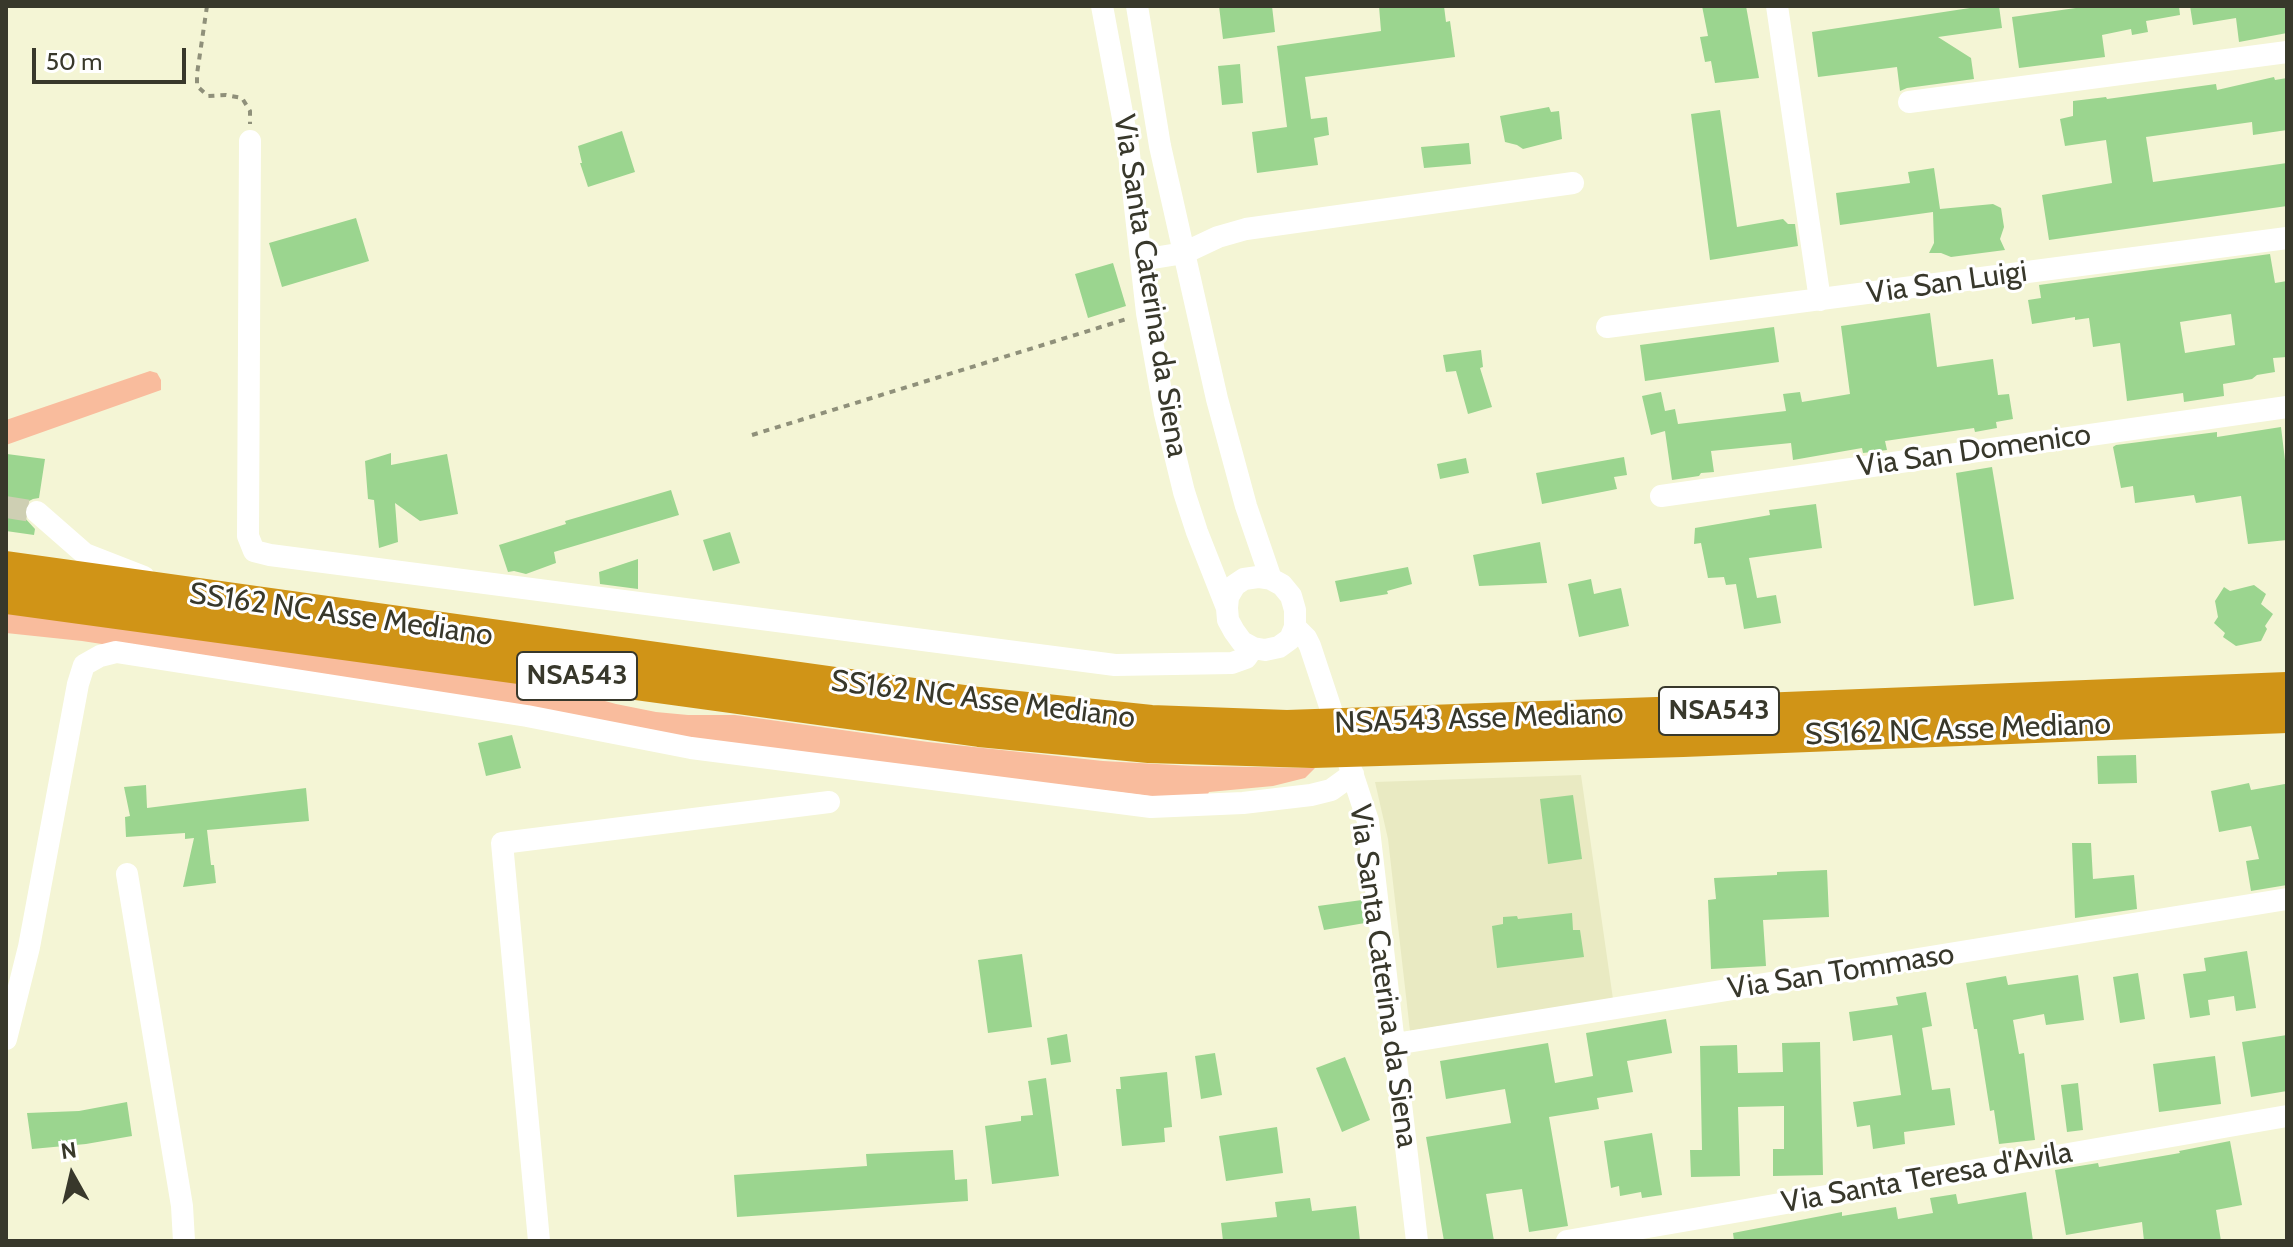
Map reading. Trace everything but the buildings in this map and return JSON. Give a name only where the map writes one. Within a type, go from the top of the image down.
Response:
[{"type":"highway","name":"SS162 NC Asse Mediano","points":[[6,567],[979,703],[1150,734],[1312,752],[2287,717]]},
{"type":"highway","name":"NSA543 Asse Mediano","points":[[6,598],[979,731],[1150,734],[1287,726],[2287,688]]},
{"type":"street","name":"Via Santa Caterina da Siena","points":[[1102,6],[1128,145],[1147,313],[1165,414],[1200,542],[1227,608]]},
{"type":"street","name":"Via Santa Caterina da Siena","points":[[1137,6],[1160,146],[1221,415],[1246,506],[1271,579]]},
{"type":"street","points":[[1777,6],[1820,300]]},
{"type":"street","points":[[1909,102],[2287,52]]},
{"type":"street","points":[[250,141],[248,536],[254,551],[1115,665],[1232,663],[1246,658],[1253,648]]},
{"type":"street","points":[[1141,260],[1184,253],[1218,237],[1246,229],[1573,183]]},
{"type":"street","name":"Via San Luigi","points":[[1607,327],[2287,238]]},
{"type":"street","name":"Via San Domenico","points":[[1661,496],[2287,407]]},
{"type":"street","points":[[37,512],[85,554],[178,592]]},
{"type":"street","points":[[1244,579],[1271,579],[1282,585],[1291,596],[1295,627],[1290,639],[1279,647],[1265,650],[1253,648],[1242,642],[1234,631],[1228,620],[1227,608],[1228,597],[1235,585],[1244,579]]},
{"type":"street","name":"Via Santa Caterina da Siena","points":[[1295,627],[1306,638],[1368,821],[1417,1241]]},
{"type":"street","points":[[1279,647],[1307,658],[1317,669]]},
{"type":"street","points":[[6,1039],[29,947],[78,684],[84,665],[116,652],[527,716],[691,748],[1151,807],[1243,803],[1311,795],[1331,790],[1353,774]]},
{"type":"street","points":[[539,1241],[502,843],[829,802]]},
{"type":"street","points":[[127,874],[179,1192],[184,1241]]},
{"type":"street","name":"Via San Tommaso","points":[[1395,1044],[2287,899]]},
{"type":"street","name":"Via Santa Teresa d'Avila","points":[[1567,1241],[2287,1116]]},
{"type":"path","points":[[207,6],[197,86],[208,96],[242,98],[250,111],[250,141]]},
{"type":"path","points":[[752,435],[1147,313]]},
{"type":"shaded area","points":[[150,371],[157,373],[161,390],[6,445],[6,420]]},
{"type":"shaded area","points":[[6,609],[561,689],[656,712],[735,715],[928,742],[1103,761],[1315,768],[1305,778],[1273,786],[1209,792],[1207,796],[1150,796],[700,741],[470,700],[82,641],[6,633]]},
{"type":"shaded area","points":[[1581,775],[1613,999],[1410,1031],[1388,839],[1375,782]]},
{"type":"tunnel","points":[[6,507],[37,512]]}]
